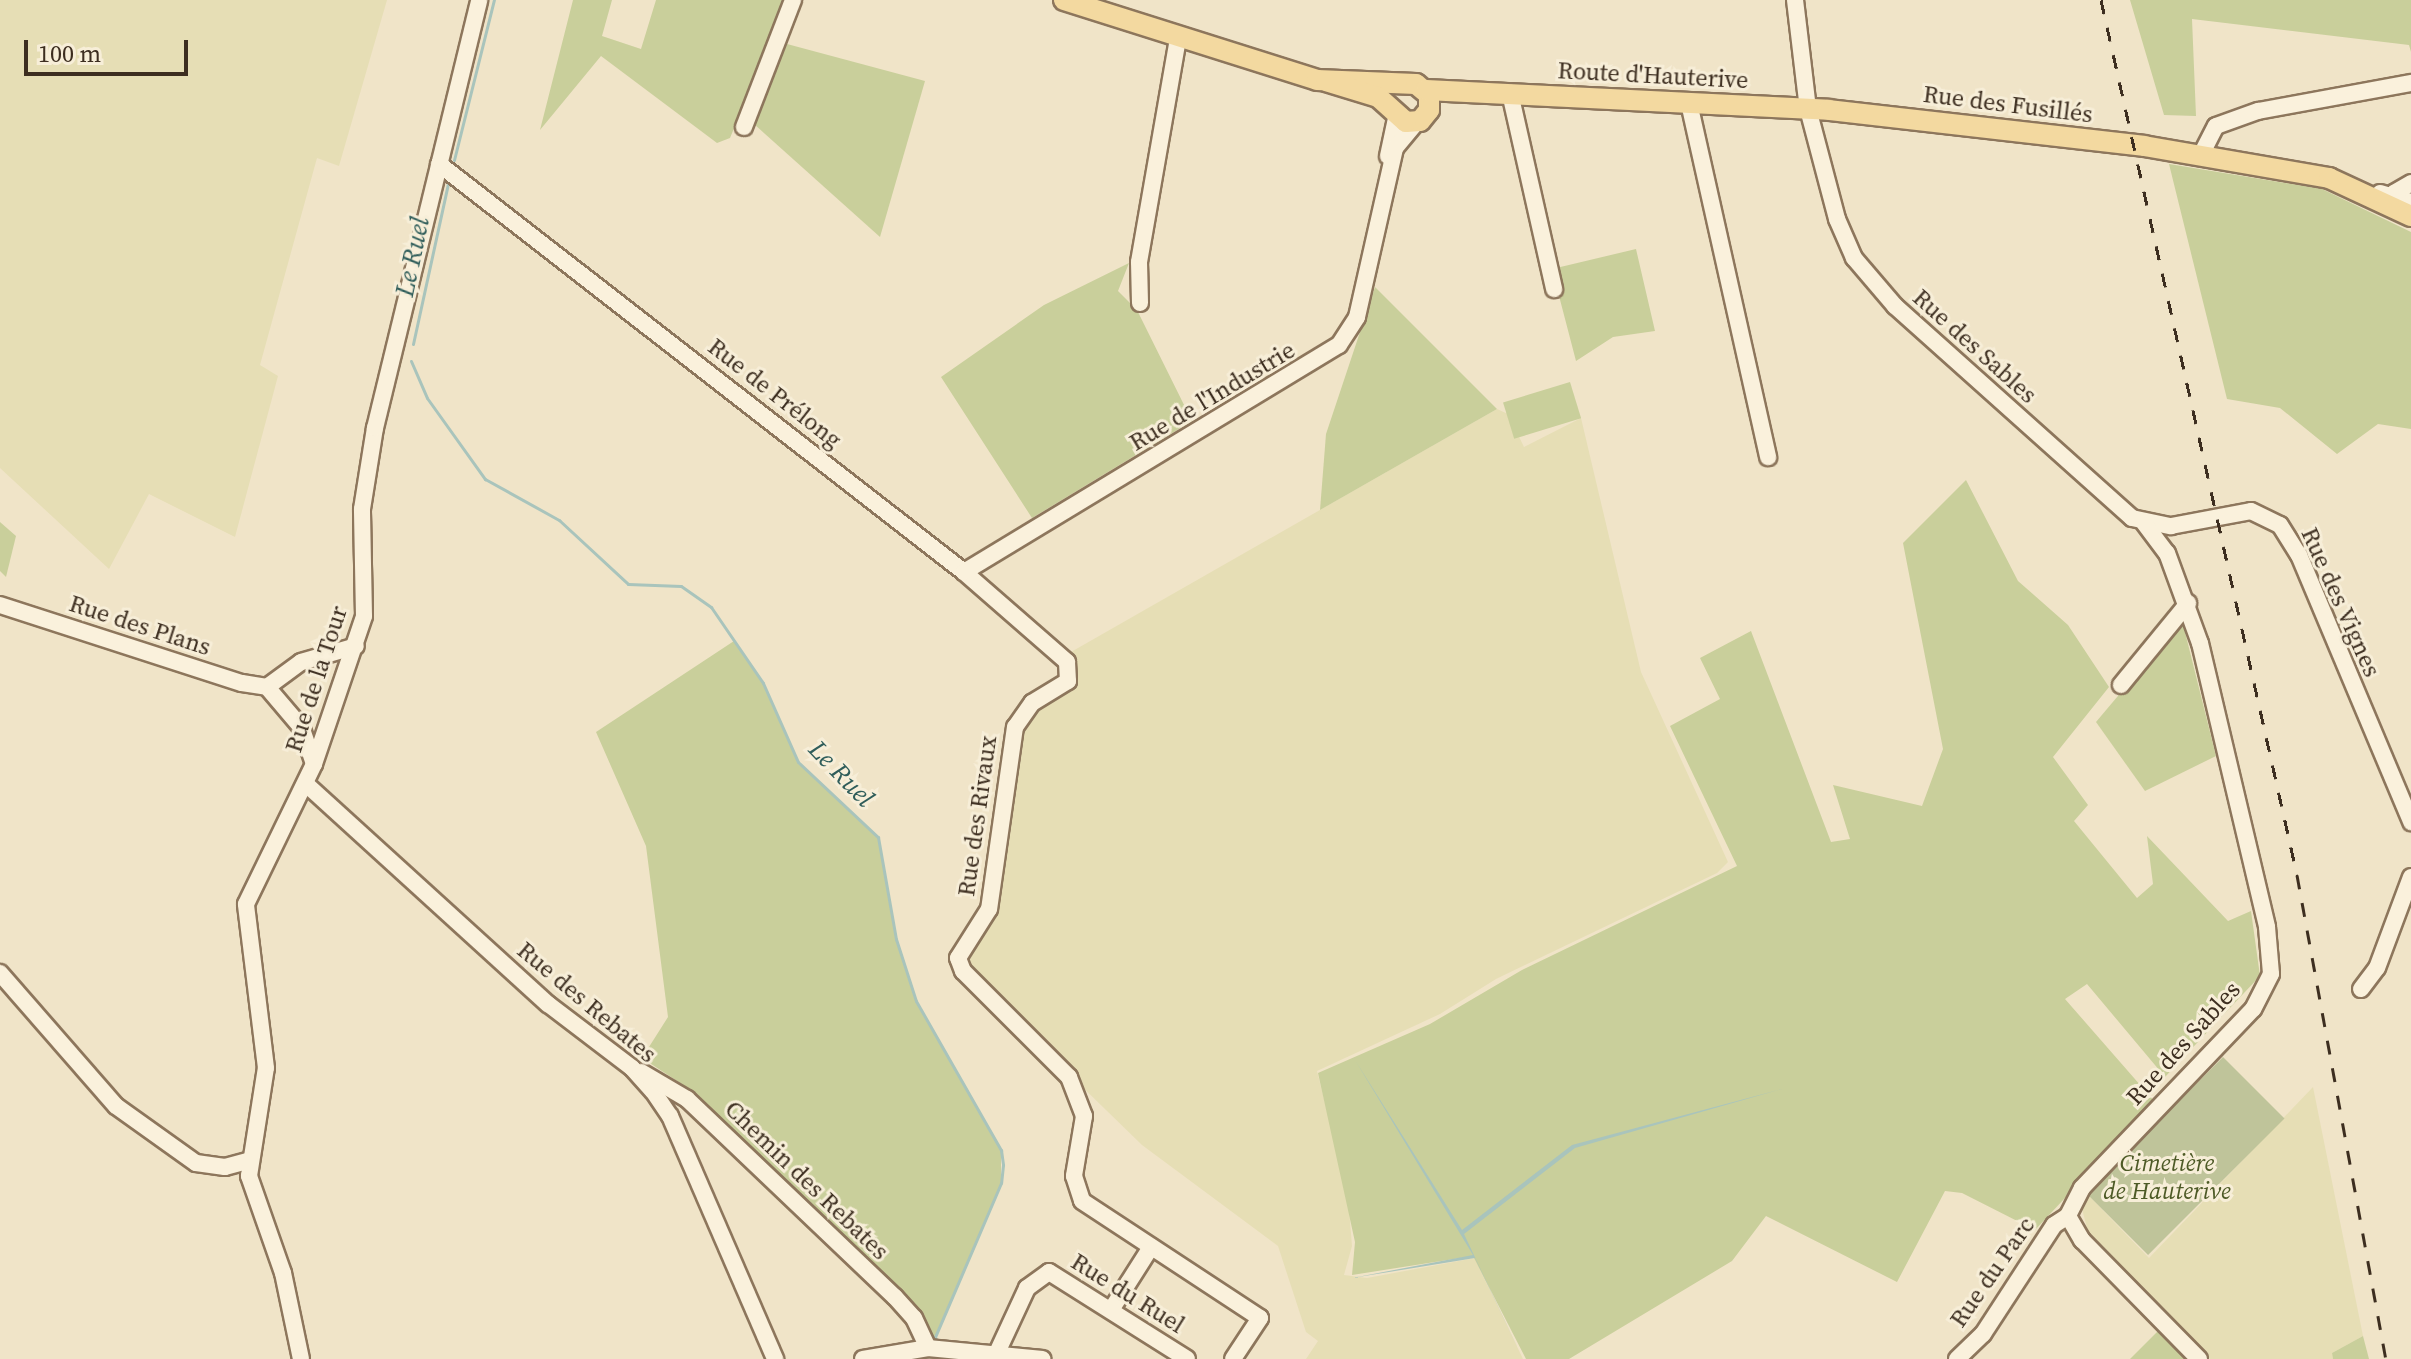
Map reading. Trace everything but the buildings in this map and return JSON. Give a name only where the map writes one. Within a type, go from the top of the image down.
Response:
[{"type":"main road","points":[[1064,0],[1178,38],[1356,87],[1394,113],[1424,108]]},
{"type":"main road","points":[[1326,81],[1405,85],[1424,108]]},
{"type":"main road","points":[[1394,113],[1395,92],[1405,85]]},
{"type":"main road","name":"Route d'Hauterive","points":[[1424,108],[1503,93],[1819,110]]},
{"type":"main road","name":"Rue des Fusillés","points":[[1819,110],[2202,153],[2282,159],[2334,170],[2405,201]]},
{"type":"main road","name":"Rue des Fusillés","points":[[2202,153],[2329,178],[2405,201]]},
{"type":"street","name":"Rue de la Tour","points":[[301,1359],[283,1273],[247,1161],[266,1068],[246,904],[306,784],[356,646],[367,590],[363,491],[479,0]]},
{"type":"street","points":[[744,127],[793,0]]},
{"type":"street","points":[[1795,0],[1819,110]]},
{"type":"street","points":[[1140,303],[1139,262],[1178,38]]},
{"type":"street","points":[[2202,153],[2216,126],[2258,111],[2411,83]]},
{"type":"street","points":[[1503,93],[1554,289]]},
{"type":"street","points":[[1689,103],[1768,457]]},
{"type":"street","name":"Rue de l'Industrie","points":[[964,572],[1339,345],[1357,317],[1395,148],[1424,108]]},
{"type":"street","name":"Rue des Sables","points":[[1819,110],[1819,141],[1843,235],[1870,277],[2118,508],[2144,523],[2167,553],[2188,603],[2267,927],[2271,974],[2253,1009],[2082,1188],[2068,1216]]},
{"type":"street","name":"Rue de l'Industrie","points":[[1385,185],[1394,113]]},
{"type":"street","name":"Rue de Prélong","points":[[439,164],[964,572],[1072,671]]},
{"type":"street","name":"Rue des Vignes","points":[[2171,526],[2251,511],[2280,525],[2299,555],[2407,802],[2411,822]]},
{"type":"street","name":"Rue des Sables","points":[[2144,523],[2171,526]]},
{"type":"street","points":[[2167,553],[2171,526]]},
{"type":"street","points":[[2121,685],[2188,603]]},
{"type":"street","name":"Rue des Plans","points":[[0,605],[242,683],[267,687]]},
{"type":"street","points":[[314,764],[301,727],[267,687],[301,662],[356,646]]},
{"type":"street","name":"Rue des Rivaux","points":[[1072,671],[1068,681],[1032,703],[1015,727],[989,909],[958,958],[963,971],[1049,1053],[1080,1098],[1084,1138],[1074,1176],[1078,1194],[1151,1247],[1260,1318],[1233,1359]]},
{"type":"street","name":"Rue des Rebates","points":[[306,784],[548,1004],[632,1068],[670,1116],[775,1359]]},
{"type":"street","points":[[2361,989],[2377,968],[2411,877]]},
{"type":"street","points":[[0,973],[116,1106],[196,1163],[225,1167],[247,1161]]},
{"type":"street","name":"Chemin des Rebates","points":[[632,1068],[687,1099],[895,1297],[914,1318],[928,1348]]},
{"type":"street","points":[[2068,1216],[2082,1240],[2199,1359]]},
{"type":"street","name":"Rue du Parc","points":[[1957,1359],[1983,1334],[2054,1225],[2068,1216]]},
{"type":"street","points":[[1111,1310],[1151,1247]]},
{"type":"street","name":"Rue du Ruel","points":[[995,1357],[1027,1288],[1041,1273],[1056,1274],[1187,1359]]},
{"type":"street","points":[[863,1359],[928,1348],[995,1357],[1042,1359]]},
{"type":"shaded area","points":[[0,0],[387,0],[339,166],[317,158],[260,365],[278,376],[235,537],[149,494],[109,569],[0,468]]},
{"type":"shaded area","points":[[1497,409],[1508,414],[1524,447],[1581,418],[1641,672],[1728,862],[1717,873],[1496,979],[1440,1014],[1317,1071],[1348,1196],[1352,1246],[1344,1275],[1367,1278],[1475,1258],[1523,1359],[1306,1359],[1318,1341],[1306,1332],[1278,1246],[1142,1145],[963,971],[959,950],[984,921],[1015,727],[1068,680],[1071,652]]},
{"type":"shaded area","points":[[2313,1087],[2363,1336],[2332,1353],[2333,1359],[2210,1359],[2089,1235],[2082,1209],[2088,1195],[2149,1258]]},
{"type":"green space","points":[[573,0],[612,0],[602,36],[641,49],[656,0],[787,0],[730,138],[717,143],[601,56],[540,130]]},
{"type":"green space","points":[[2130,0],[2411,0],[2411,52],[2409,45],[2192,19],[2196,116],[2164,115]]},
{"type":"green space","points":[[787,44],[925,81],[880,237],[754,124]]},
{"type":"green space","points":[[2169,164],[2322,189],[2411,232],[2411,429],[2378,424],[2337,454],[2280,408],[2227,399]]},
{"type":"green space","points":[[1636,249],[1655,331],[1613,337],[1576,361],[1552,269]]},
{"type":"green space","points":[[1129,263],[1118,291],[1137,310],[1192,421],[1032,518],[941,377],[1044,305]]},
{"type":"green space","points":[[1375,287],[1497,409],[1320,510],[1326,434]]},
{"type":"green space","points":[[1570,382],[1581,418],[1514,439],[1503,402]]},
{"type":"green space","points":[[1966,480],[2018,581],[2068,625],[2109,687],[2053,757],[2088,805],[2074,821],[2137,898],[2153,884],[2147,836],[2228,921],[2251,911],[2260,976],[2165,1077],[2087,984],[2065,999],[2155,1102],[2035,1230],[1962,1193],[1945,1191],[1897,1282],[1766,1216],[1732,1261],[1569,1359],[1526,1359],[1473,1256],[1352,1275],[1355,1242],[1318,1073],[1430,1024],[1522,970],[1737,866],[1670,726],[1720,699],[1700,658],[1751,631],[1831,842],[1850,839],[1833,785],[1922,806],[1943,749],[1903,543]]},
{"type":"green space","points":[[0,522],[16,536],[6,577],[0,571]]},
{"type":"green space","points":[[2182,620],[2216,756],[2145,791],[2096,722]]},
{"type":"green space","points":[[734,641],[763,683],[798,762],[878,837],[896,939],[916,1001],[1001,1150],[1001,1183],[935,1337],[924,1335],[697,1094],[642,1058],[668,1017],[646,846],[596,732]]},
{"type":"green space","name":"Cimetière de Hauterive","points":[[2223,1057],[2285,1119],[2148,1255],[2087,1193]]},
{"type":"green space","points":[[2158,1331],[2185,1359],[2130,1359]]},
{"type":"green space","points":[[2363,1336],[2369,1359],[2333,1359],[2332,1353]]},
{"type":"water","points":[[1355,1060],[1462,1230],[1572,1145],[1782,1089],[1575,1148],[1464,1234],[1523,1359],[1475,1258],[1352,1278],[1473,1255]]},
{"type":"waterway","name":"Le Ruel","points":[[454,160],[494,0]]},
{"type":"waterway","name":"Le Ruel","points":[[413,344],[449,179]]},
{"type":"waterway","name":"Le Ruel","points":[[411,361],[427,398],[485,479],[559,520],[628,584],[681,586],[711,607],[763,683],[798,762],[878,837],[896,939],[916,1001],[1001,1150],[1003,1165],[1001,1183],[935,1337],[938,1344]]},
{"type":"railway","points":[[2101,0],[2297,875],[2386,1359]]}]
